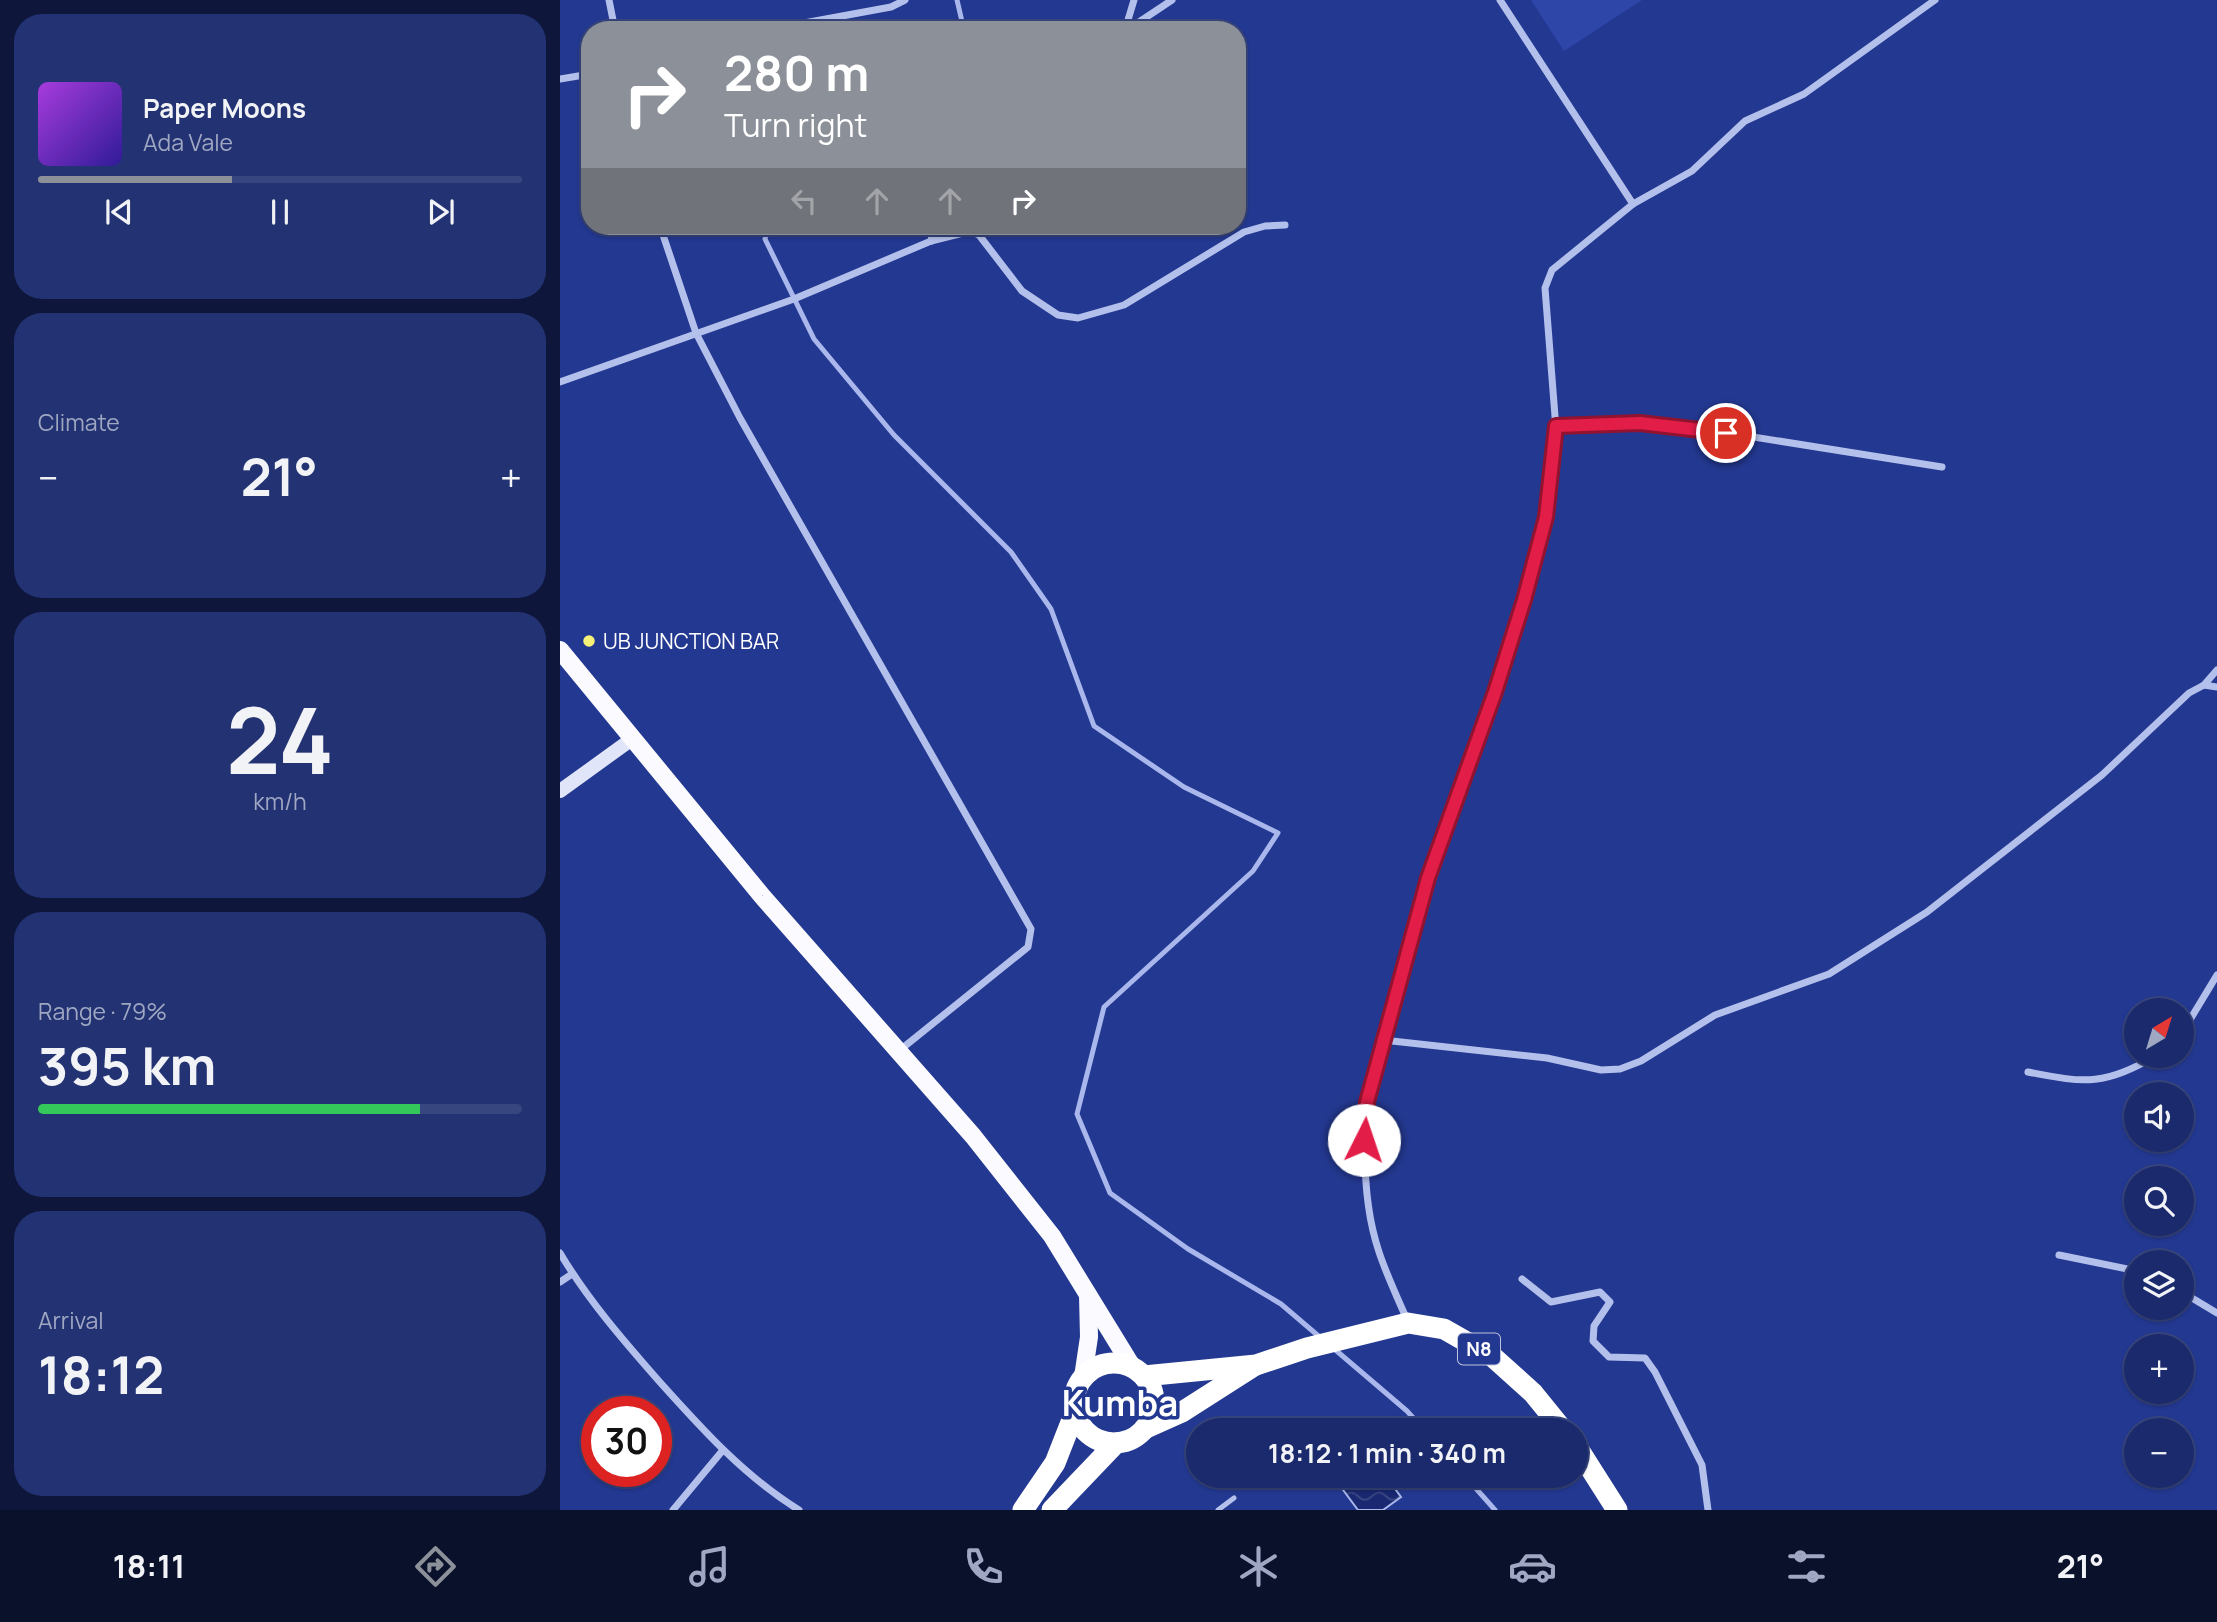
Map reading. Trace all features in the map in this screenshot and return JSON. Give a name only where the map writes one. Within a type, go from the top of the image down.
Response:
[{"type":"highway","name":"N8","points":[[1144,1429],[1182,1412],[1256,1365],[1369,1330],[1408,1322],[1444,1329],[1493,1357],[1533,1393],[1553,1418]]},
{"type":"highway","points":[[1023,1510],[1055,1463],[1075,1412],[1077,1387],[1083,1377],[1106,1364],[1138,1372],[1151,1389],[1154,1403],[1152,1417],[1137,1437],[1116,1443],[1102,1441],[1090,1435],[1075,1412]]},
{"type":"highway","name":"N8","points":[[1138,1372],[1256,1365]]},
{"type":"highway","points":[[1052,1510],[1116,1443]]},
{"type":"highway","points":[[1588,1464],[1617,1510]]},
{"type":"main road","points":[[560,650],[762,896],[973,1136],[1052,1236],[1138,1372]]},
{"type":"main road","points":[[1083,1377],[1089,1337],[1088,1291]]},
{"type":"street","points":[[609,0],[613,21]]},
{"type":"street","points":[[815,21],[891,7],[905,0]]},
{"type":"street","points":[[1128,21],[1134,0]]},
{"type":"street","points":[[1140,21],[1172,0]]},
{"type":"street","points":[[1500,0],[1633,204]]},
{"type":"street","points":[[1408,1322],[1378,1250],[1367,1193],[1364,1140],[1367,1102],[1428,878],[1495,692],[1524,600],[1546,517],[1556,426],[1545,288],[1548,278],[1552,270],[1633,204],[1692,171],[1745,121],[1804,94],[1935,0]]},
{"type":"street","points":[[560,79],[581,76]]},
{"type":"street","points":[[1246,231],[1265,226],[1285,225]]},
{"type":"street","points":[[663,235],[696,333],[753,442],[1031,929],[1028,947],[898,1051]]},
{"type":"street","points":[[931,240],[932,235]]},
{"type":"street","points":[[560,383],[794,299],[931,240],[958,235]]},
{"type":"street","points":[[977,235],[1022,291],[1058,315],[1077,318],[1124,305],[1239,235]]},
{"type":"street","points":[[1556,426],[1672,424],[1942,467]]},
{"type":"street","points":[[1383,1040],[1547,1058],[1601,1070],[1620,1069],[1642,1061],[1715,1015],[1829,974],[1927,912],[2084,789],[2189,693],[2204,685],[2217,670]]},
{"type":"street","points":[[2204,685],[2217,687]]},
{"type":"street","points":[[560,790],[632,739]]},
{"type":"street","points":[[2194,1013],[2217,975]]},
{"type":"street","points":[[2028,1072],[2063,1079],[2094,1080],[2123,1075],[2135,1068]]},
{"type":"street","points":[[560,1253],[572,1274],[612,1328],[723,1450],[739,1466],[799,1510]]},
{"type":"street","points":[[2059,1255],[2124,1268]]},
{"type":"street","points":[[560,1282],[572,1274]]},
{"type":"street","points":[[1522,1279],[1551,1302],[1600,1292],[1610,1302],[1594,1326],[1593,1341],[1609,1357],[1645,1358],[1656,1372],[1702,1465],[1708,1510]]},
{"type":"street","points":[[2194,1299],[2217,1313]]},
{"type":"street","points":[[673,1510],[723,1450]]},
{"type":"lane","points":[[1218,1510],[1234,1499]]},
{"type":"shaded area","points":[[1531,0],[1642,0],[1564,51]]},
{"type":"water","points":[[1342,1488],[1394,1488],[1401,1497],[1383,1510],[1358,1510]]},
{"type":"waterway","points":[[957,0],[962,21]]},
{"type":"waterway","points":[[766,235],[765,239],[814,339],[894,435],[1011,552],[1051,609],[1094,726],[1184,787],[1278,833],[1253,871],[1104,1007],[1077,1114],[1110,1193],[1188,1249],[1281,1304],[1322,1339]]},
{"type":"waterway","points":[[1332,1347],[1413,1418]]},
{"type":"waterway","points":[[1476,1488],[1495,1510]]},
{"type":"place","name":"UB JUNCTION BAR","points":[[589,641]]},
{"type":"district","name":"Kumba","points":[[1120,1403]]},
{"type":"route","points":[[1364,1140],[1367,1102],[1428,878],[1495,692],[1524,600],[1546,517],[1557,442],[1556,426],[1672,424],[1726,433]]}]
